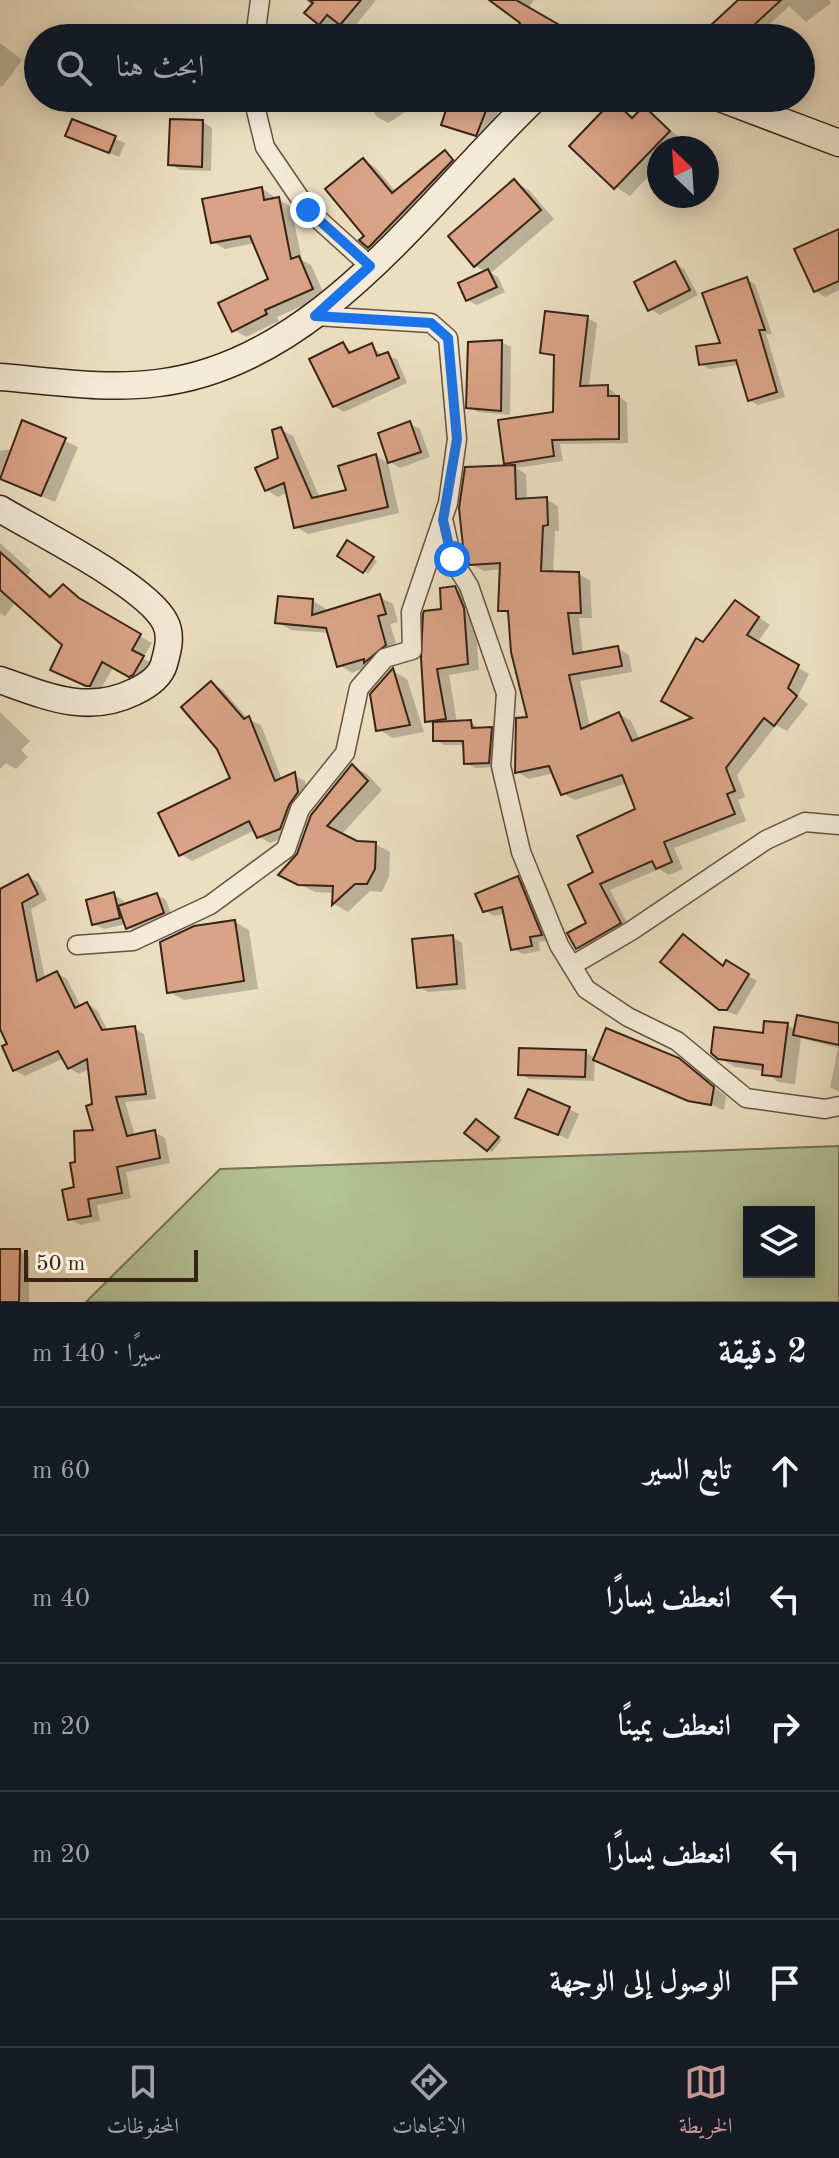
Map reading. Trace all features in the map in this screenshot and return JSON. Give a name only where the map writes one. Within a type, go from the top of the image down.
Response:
[{"type":"main road","points":[[0,377],[123,387],[162,383],[222,367],[267,348],[315,316],[370,266],[521,112]]},
{"type":"main road","points":[[757,112],[839,143]]},
{"type":"main road","points":[[0,509],[145,598],[166,623],[170,646],[163,669],[150,684],[113,702],[89,705],[59,700],[0,680]]},
{"type":"street","points":[[257,24],[260,0]]},
{"type":"street","points":[[256,112],[265,147],[308,210],[370,266]]},
{"type":"street","points":[[77,945],[133,941],[210,905],[286,849],[300,809],[345,753],[359,688],[385,658],[412,650],[411,612],[443,520],[457,439],[448,338],[431,323],[315,316]]},
{"type":"street","points":[[443,520],[452,559],[469,586],[506,693],[501,766],[521,852],[559,945],[586,989],[628,1017],[677,1041],[746,1098],[825,1109],[839,1106]]},
{"type":"street","points":[[573,965],[631,931],[766,840],[805,822],[839,825]]},
{"type":"green space","points":[[839,1146],[839,1302],[86,1302],[220,1169]]},
{"type":"building","points":[[309,0],[361,0],[341,24],[327,15],[318,24],[304,13],[313,3]]},
{"type":"building","points":[[489,0],[516,0],[558,24],[520,23]]},
{"type":"building","points":[[738,0],[781,0],[755,24],[712,24]]},
{"type":"building","points":[[445,112],[485,112],[476,136],[441,125]]},
{"type":"building","points":[[602,112],[626,112],[632,118],[638,112],[650,112],[670,131],[665,136],[647,136],[647,155],[614,189],[569,146]]},
{"type":"building","points":[[72,119],[116,136],[109,153],[65,136]]},
{"type":"building","points":[[170,119],[203,120],[202,167],[168,165]]},
{"type":"building","points":[[445,150],[453,160],[368,248],[359,240],[364,236],[325,189],[363,158],[392,193]]},
{"type":"building","points":[[514,179],[541,210],[474,267],[448,236]]},
{"type":"building","points":[[262,187],[264,200],[279,197],[291,259],[299,256],[313,289],[265,310],[267,314],[232,332],[218,303],[268,279],[250,236],[211,243],[202,199]]},
{"type":"building","points":[[839,229],[839,281],[814,292],[794,249]]},
{"type":"building","points":[[675,261],[690,290],[648,311],[634,282]]},
{"type":"building","points":[[488,269],[497,287],[466,301],[458,283]]},
{"type":"building","points":[[747,277],[765,330],[759,330],[777,392],[748,401],[736,360],[699,365],[696,346],[720,343],[702,293]]},
{"type":"building","points":[[545,311],[588,316],[580,386],[608,385],[608,396],[619,396],[619,439],[552,440],[554,456],[504,464],[498,420],[553,412],[554,355],[540,353]]},
{"type":"building","points":[[502,340],[501,411],[466,408],[468,342]]},
{"type":"building","points":[[343,342],[349,353],[372,343],[377,356],[388,352],[399,378],[333,407],[309,359]]},
{"type":"building","points":[[22,420],[66,438],[41,496],[0,479]]},
{"type":"building","points":[[410,421],[421,452],[388,463],[378,433]]},
{"type":"building","points":[[281,427],[312,498],[346,490],[338,466],[376,454],[388,507],[294,528],[284,483],[265,491],[255,468],[278,458],[272,430]]},
{"type":"building","points":[[515,465],[516,499],[547,497],[548,525],[543,526],[541,571],[579,572],[581,613],[568,613],[573,654],[618,646],[622,666],[569,675],[581,729],[619,712],[632,741],[692,718],[661,701],[696,638],[703,642],[735,600],[759,617],[747,635],[799,665],[788,688],[797,696],[774,726],[764,718],[726,768],[735,791],[727,794],[735,814],[664,842],[672,862],[656,869],[652,861],[600,884],[621,923],[576,949],[567,933],[586,923],[568,885],[593,872],[577,836],[635,809],[622,775],[561,795],[549,766],[515,773],[516,718],[527,717],[511,652],[508,611],[498,611],[500,563],[470,565],[464,556],[459,508],[465,467]]},
{"type":"building","points":[[347,540],[374,557],[363,573],[337,556]]},
{"type":"building","points":[[0,552],[50,597],[63,584],[79,598],[141,634],[132,650],[144,656],[133,675],[129,677],[102,662],[90,686],[86,686],[50,670],[62,645],[0,590]]},
{"type":"building","points":[[455,586],[464,608],[468,664],[437,669],[446,719],[425,722],[421,658],[423,614],[424,611],[441,609],[440,588]]},
{"type":"building","points":[[380,594],[386,614],[378,616],[386,645],[364,663],[364,659],[337,667],[326,628],[275,623],[278,596],[313,599],[312,615]]},
{"type":"building","points":[[393,668],[410,725],[376,731],[370,694]]},
{"type":"building","points":[[211,681],[244,719],[249,716],[275,781],[295,772],[298,792],[289,805],[280,829],[257,838],[249,821],[179,856],[158,813],[230,778],[217,749],[181,707]]},
{"type":"building","points":[[471,720],[472,728],[492,727],[489,763],[464,764],[463,741],[433,741],[433,722]]},
{"type":"building","points":[[352,764],[368,781],[327,826],[357,841],[376,842],[375,869],[367,884],[355,884],[332,905],[333,886],[298,885],[278,875],[297,854],[311,815]]},
{"type":"building","points":[[28,874],[38,894],[22,903],[37,981],[57,971],[75,1008],[87,1002],[102,1030],[135,1026],[146,1094],[116,1097],[127,1136],[155,1130],[160,1158],[117,1167],[122,1193],[88,1199],[91,1216],[68,1220],[62,1190],[74,1187],[70,1163],[75,1162],[74,1131],[93,1130],[86,1106],[92,1104],[87,1059],[68,1069],[58,1051],[13,1071],[2,1046],[7,1044],[0,1029],[0,889]]},
{"type":"building","points":[[518,876],[542,935],[530,937],[532,946],[511,950],[502,907],[483,912],[475,894]]},
{"type":"building","points":[[114,892],[120,918],[92,925],[86,900]]},
{"type":"building","points":[[157,893],[164,913],[126,929],[118,906]]},
{"type":"building","points":[[235,920],[244,981],[167,993],[160,942],[194,926]]},
{"type":"building","points":[[683,934],[723,966],[726,960],[749,974],[727,1010],[719,1010],[660,962]]},
{"type":"building","points":[[453,935],[457,984],[417,988],[412,939]]},
{"type":"building","points":[[797,1015],[839,1023],[839,1045],[793,1035]]},
{"type":"building","points":[[764,1021],[788,1023],[781,1077],[762,1075],[763,1065],[718,1059],[711,1053],[714,1027],[763,1033]]},
{"type":"building","points":[[606,1028],[679,1058],[714,1087],[711,1105],[688,1101],[593,1060]]},
{"type":"building","points":[[519,1048],[586,1050],[585,1077],[518,1075]]},
{"type":"building","points":[[528,1089],[570,1107],[558,1135],[515,1118]]},
{"type":"building","points":[[476,1119],[499,1137],[487,1151],[464,1133]]},
{"type":"building","points":[[0,1249],[20,1249],[19,1302],[0,1302]]},
{"type":"route","points":[[308,210],[370,266],[315,316],[431,323],[448,338],[457,439],[443,520],[452,559]]}]
